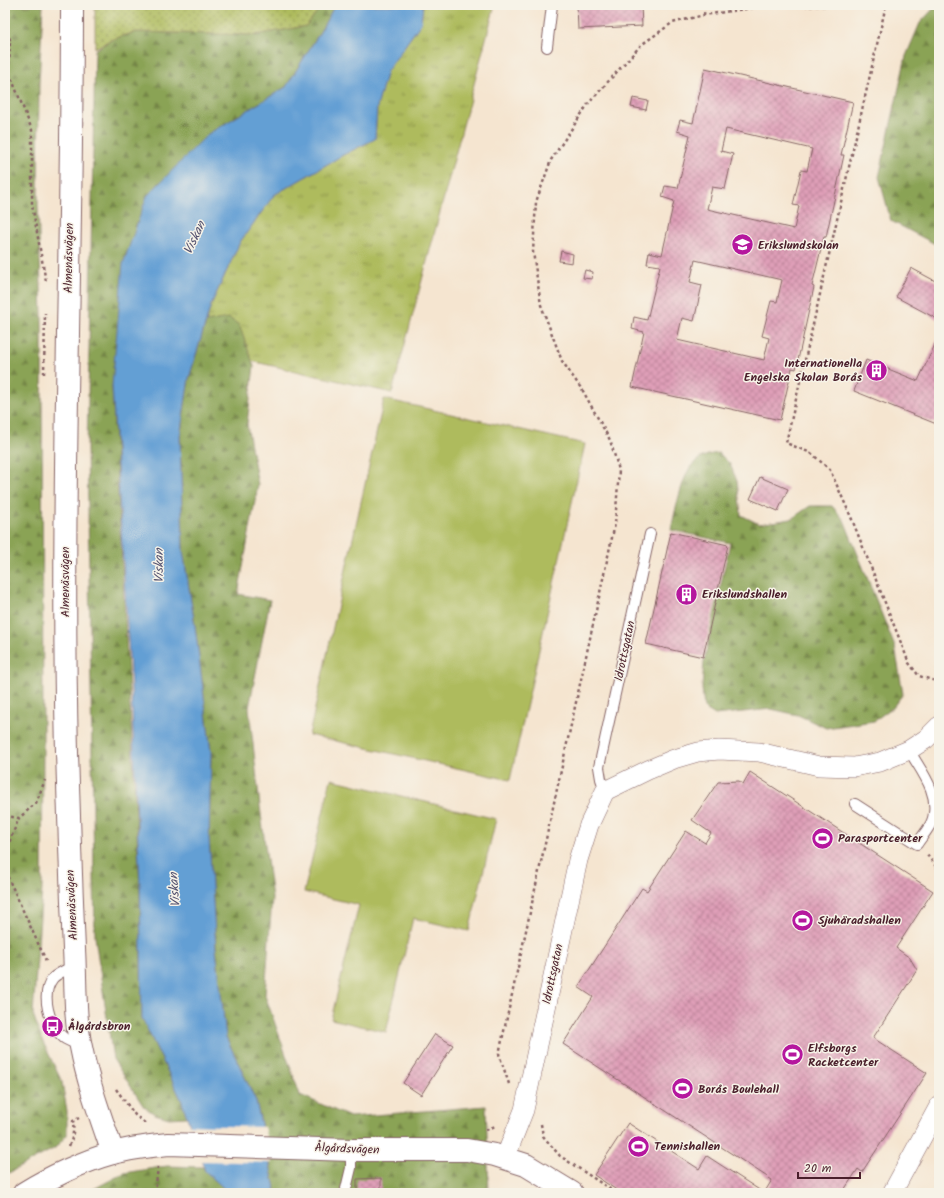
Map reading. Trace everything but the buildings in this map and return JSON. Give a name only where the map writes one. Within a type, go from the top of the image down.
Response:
[{"type":"street","name":"Almenäsvägen","points":[[72,5],[71,191],[64,574],[75,1002],[81,1046],[88,1077],[113,1153]]},
{"type":"street","points":[[605,791],[661,764],[698,752],[720,750],[759,752],[819,766],[854,766],[880,762],[909,750],[926,739],[939,726]]},
{"type":"street","name":"Idrottsgatan","points":[[505,1158],[524,1110],[578,860],[589,825],[605,791]]},
{"type":"street","points":[[892,1193],[939,1106]]},
{"type":"street","name":"Ålgårdsvägen","points":[[24,1193],[83,1164],[113,1153],[140,1147],[168,1144],[299,1147],[351,1150],[467,1150],[495,1155],[526,1165],[572,1193]]},
{"type":"lane","points":[[547,47],[552,5]]},
{"type":"lane","name":"Idrottsgatan","points":[[605,791],[599,767],[650,534]]},
{"type":"lane","points":[[855,804],[917,844],[933,819],[935,802],[931,787],[909,750]]},
{"type":"lane","points":[[75,965],[53,978],[48,990],[48,1009],[53,1026],[64,1038],[81,1046]]},
{"type":"lane","points":[[345,1193],[351,1168],[351,1150]]},
{"type":"path","points":[[704,15],[705,5]]},
{"type":"path","points":[[528,1092],[510,1089],[499,1054],[616,524],[619,470],[610,440],[583,391],[562,361],[541,306],[533,252],[536,202],[551,160],[588,104],[641,44],[672,23],[704,15],[759,7],[886,5],[786,443],[811,453],[830,470],[852,517],[909,663],[919,676],[939,682]]},
{"type":"path","points":[[5,26],[10,40],[9,72],[32,130],[32,205],[46,284]]},
{"type":"path","points":[[44,377],[45,311]]},
{"type":"path","points":[[5,853],[19,818],[36,803],[47,774]]},
{"type":"path","points":[[5,816],[19,818]]},
{"type":"path","points":[[5,871],[53,978]]},
{"type":"path","points":[[66,1150],[72,1140],[74,1130],[73,1120],[99,1111],[122,1098]]},
{"type":"path","points":[[540,1120],[543,1136],[560,1156],[616,1193]]},
{"type":"path","points":[[480,1130],[488,1130],[499,1124]]},
{"type":"path","points":[[155,1193],[158,1165]]},
{"type":"green space","points":[[5,5],[43,5],[39,85],[38,206],[42,314],[42,889],[33,1014],[42,1040],[62,1082],[67,1111],[67,1135],[55,1148],[5,1175]]},
{"type":"green space","points":[[95,5],[322,5],[306,26],[255,35],[136,32],[113,39],[95,48]]},
{"type":"green space","points":[[322,5],[335,5],[286,87],[208,134],[112,386],[140,886],[142,1018],[181,1099],[187,1117],[169,1118],[155,1114],[144,1107],[113,1059],[95,937],[87,449],[95,50],[113,39],[136,32],[255,35],[306,26]]},
{"type":"green space","points":[[423,5],[495,5],[392,393],[198,349],[211,305],[240,242],[274,195],[343,155],[375,139],[377,107],[387,71],[421,23]]},
{"type":"green space","points":[[939,5],[939,246],[891,221],[879,177],[906,56],[920,23],[936,6]]},
{"type":"green space","points":[[229,318],[239,325],[254,366],[247,424],[258,485],[238,594],[270,600],[249,708],[272,898],[265,995],[300,1095],[350,1117],[486,1106],[489,1193],[276,1193],[256,1101],[226,1037],[216,949],[209,838],[211,752],[195,626],[183,551],[180,436],[189,378],[206,322]]},
{"type":"green space","points":[[384,399],[585,444],[510,780],[309,735]]},
{"type":"green space","points":[[719,453],[730,464],[737,481],[741,515],[759,524],[791,519],[810,506],[832,506],[844,520],[895,647],[903,694],[893,707],[874,721],[826,728],[798,715],[771,709],[715,715],[704,708],[702,688],[704,661],[730,543],[671,530],[683,484],[690,468],[703,457]]},
{"type":"green space","points":[[331,779],[496,819],[469,931],[413,918],[386,1032],[331,1019],[359,905],[304,892]]},
{"type":"green space","points":[[167,1166],[203,1167],[205,1171],[229,1193],[86,1193],[124,1173]]},
{"type":"water","name":"Viskan","points":[[335,5],[423,5],[421,23],[387,71],[377,107],[375,139],[343,155],[274,195],[240,242],[211,305],[189,378],[180,436],[183,551],[195,626],[211,752],[209,838],[216,949],[226,1037],[256,1101],[276,1193],[229,1193],[205,1171],[181,1099],[142,1018],[140,886],[131,686],[112,386],[123,264],[147,196],[208,134],[286,87]]},
{"type":"pier","points":[[187,1125],[264,1127],[272,1163],[199,1161]]},
{"type":"place","name":"Erikslundskolan","points":[[743,245]]},
{"type":"place","name":"Internationella Engelska Skolan Borås","points":[[877,370]]},
{"type":"place","name":"Erikslundshallen","points":[[687,594]]},
{"type":"place","name":"Parasportcenter","points":[[822,838]]},
{"type":"place","name":"Sjuhäradshallen","points":[[803,920]]},
{"type":"place","name":"Ålgårdsbron","points":[[53,1026]]},
{"type":"place","name":"Elfsborgs Racketcenter","points":[[792,1055]]},
{"type":"place","name":"Borås Boulehall","points":[[683,1089]]},
{"type":"place","name":"Tennishallen","points":[[638,1146]]}]
